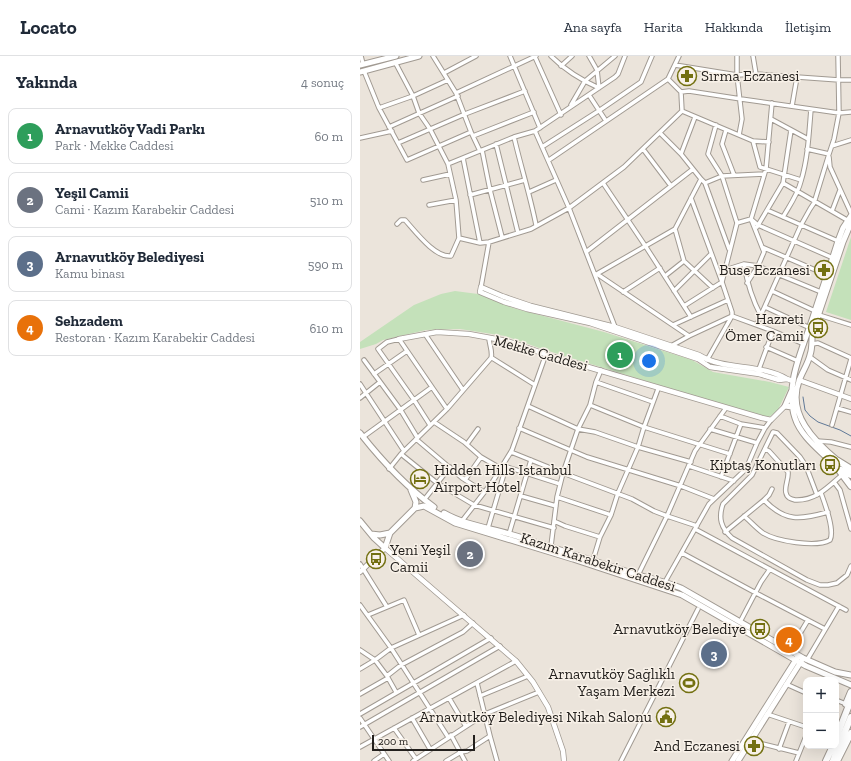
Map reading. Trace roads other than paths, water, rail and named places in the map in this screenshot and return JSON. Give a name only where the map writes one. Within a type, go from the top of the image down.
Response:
[{"type":"highway","points":[[836,463],[851,469]]},
{"type":"highway","points":[[836,463],[851,486]]},
{"type":"highway","points":[[841,472],[851,475]]},
{"type":"highway","points":[[839,730],[851,692]]},
{"type":"highway","points":[[839,723],[849,702]]},
{"type":"highway","points":[[833,761],[851,717]]},
{"type":"highway","points":[[837,761],[851,733]]},
{"type":"highway","points":[[823,761],[828,749]]},
{"type":"highway","points":[[826,761],[832,749]]},
{"type":"main road","points":[[362,64],[396,56]]},
{"type":"main road","points":[[362,72],[419,56]]},
{"type":"main road","points":[[836,463],[804,425],[796,406],[796,396],[799,380],[810,357],[812,344],[811,338],[821,292],[838,241],[850,218]]},
{"type":"main road","points":[[836,463],[809,440],[799,427],[792,407],[792,389],[804,344],[843,242],[850,218]]},
{"type":"main road","points":[[480,289],[504,302],[527,309],[614,329],[699,355],[710,367],[727,371],[759,374],[779,380],[787,379]]},
{"type":"main road","points":[[614,329],[706,362],[760,369],[793,381],[799,380],[851,399]]},
{"type":"main road","name":"Mekke Caddesi","points":[[399,339],[437,332],[507,341],[658,388],[771,420]]},
{"type":"main road","points":[[804,344],[812,344]]},
{"type":"main road","points":[[799,361],[800,366],[806,366]]},
{"type":"main road","points":[[771,420],[785,406],[786,399],[792,389]]},
{"type":"main road","points":[[785,406],[792,407]]},
{"type":"main road","name":"Kazım Karabekir Caddesi","points":[[361,435],[389,469],[424,500],[446,514],[462,522],[550,546],[681,588],[701,605],[740,622],[790,650],[812,669],[851,685]]},
{"type":"main road","points":[[362,570],[385,548],[390,533],[415,508],[416,502],[409,487]]},
{"type":"main road","name":"Kazım Karabekir Caddesi","points":[[415,508],[424,506],[455,523],[673,591],[801,659],[835,672],[851,675]]},
{"type":"main road","points":[[360,521],[385,548],[516,661],[528,676],[548,707],[563,751],[564,761]]},
{"type":"main road","points":[[370,533],[380,536],[390,533]]},
{"type":"main road","points":[[738,761],[744,747],[751,741],[801,659]]},
{"type":"main road","points":[[732,761],[744,747],[801,659]]},
{"type":"street","points":[[361,56],[362,64]]},
{"type":"street","points":[[433,56],[457,95],[471,132],[481,150],[502,237]]},
{"type":"street","points":[[444,73],[476,56]]},
{"type":"street","points":[[510,56],[540,128]]},
{"type":"street","points":[[360,138],[390,129],[419,113],[536,56],[561,114]]},
{"type":"street","points":[[551,56],[561,66],[599,88]]},
{"type":"street","points":[[561,66],[572,56]]},
{"type":"street","points":[[589,56],[597,70],[599,88]]},
{"type":"street","points":[[570,107],[585,81],[615,56]]},
{"type":"street","points":[[448,164],[540,128],[618,74],[625,56]]},
{"type":"street","points":[[542,147],[641,82],[652,56]]},
{"type":"street","points":[[549,160],[668,79],[679,56]]},
{"type":"street","points":[[737,56],[737,75],[741,99],[742,119],[739,135]]},
{"type":"street","points":[[753,56],[756,74]]},
{"type":"street","points":[[757,324],[801,225],[814,203],[832,146],[839,113],[838,56]]},
{"type":"street","points":[[395,62],[413,96],[419,113],[430,129],[448,164],[456,200],[459,238],[451,256],[446,257],[432,248],[405,220],[401,220],[397,224]]},
{"type":"street","points":[[675,65],[737,75],[756,74],[851,80]]},
{"type":"street","points":[[362,72],[379,108],[407,160],[471,132]]},
{"type":"street","points":[[792,106],[797,77]]},
{"type":"street","points":[[459,238],[480,243],[489,242],[531,229],[569,208],[603,183],[624,167],[682,111],[681,92],[668,79]]},
{"type":"street","points":[[379,108],[413,96],[448,80]]},
{"type":"street","points":[[398,143],[465,114],[525,91]]},
{"type":"street","points":[[681,92],[689,91],[839,113],[851,112]]},
{"type":"street","points":[[589,95],[606,121]]},
{"type":"street","points":[[748,283],[764,252],[751,219],[766,169],[772,104]]},
{"type":"street","points":[[783,217],[797,192],[801,180],[812,109]]},
{"type":"street","points":[[682,111],[753,141],[769,142]]},
{"type":"street","points":[[473,136],[534,112]]},
{"type":"street","points":[[681,154],[695,117]]},
{"type":"street","points":[[771,119],[808,139]]},
{"type":"street","points":[[684,306],[722,282],[737,222],[722,176],[708,154],[716,125]]},
{"type":"street","points":[[726,130],[722,144],[734,175]]},
{"type":"street","points":[[755,229],[783,184],[790,130]]},
{"type":"street","points":[[535,131],[549,160],[596,275],[614,329]]},
{"type":"street","points":[[660,133],[681,154],[705,183],[730,250]]},
{"type":"street","points":[[514,137],[529,192],[536,225]]},
{"type":"street","points":[[832,146],[851,140]]},
{"type":"street","points":[[753,141],[760,167],[801,180]]},
{"type":"street","points":[[496,144],[518,233]]},
{"type":"street","points":[[643,149],[671,186]]},
{"type":"street","points":[[807,149],[829,154]]},
{"type":"street","points":[[829,154],[830,167],[850,218]]},
{"type":"street","points":[[463,158],[480,243]]},
{"type":"street","points":[[586,252],[693,169]]},
{"type":"street","points":[[423,180],[450,174]]},
{"type":"street","points":[[705,183],[722,176],[764,174]]},
{"type":"street","points":[[596,275],[675,229],[702,179]]},
{"type":"street","points":[[470,195],[525,180]]},
{"type":"street","points":[[529,192],[556,180]]},
{"type":"street","points":[[603,183],[691,317]]},
{"type":"street","points":[[783,184],[814,203],[850,218]]},
{"type":"street","points":[[832,211],[840,190]]},
{"type":"street","points":[[691,198],[732,312],[732,316],[706,362]]},
{"type":"street","points":[[429,205],[456,200]]},
{"type":"street","points":[[767,210],[838,241]]},
{"type":"street","points":[[737,222],[751,219]]},
{"type":"street","points":[[751,219],[758,225],[833,258]]},
{"type":"street","points":[[675,229],[684,261],[713,288]]},
{"type":"street","points":[[480,289],[489,242]]},
{"type":"street","points":[[762,247],[827,275]]},
{"type":"street","points":[[674,291],[712,254]]},
{"type":"street","points":[[665,276],[684,261]]},
{"type":"street","points":[[725,270],[744,264],[758,266],[821,292]]},
{"type":"street","points":[[744,264],[753,300],[761,316]]},
{"type":"street","points":[[623,292],[660,268]]},
{"type":"street","points":[[596,275],[689,336]]},
{"type":"street","points":[[772,291],[817,313],[851,325]]},
{"type":"street","points":[[673,325],[728,300]]},
{"type":"street","points":[[765,307],[810,328]]},
{"type":"street","points":[[671,346],[732,316],[773,330],[804,344]]},
{"type":"street","points":[[760,369],[766,347],[773,330]]},
{"type":"street","points":[[425,334],[464,390]]},
{"type":"street","points":[[489,338],[492,358],[535,385]]},
{"type":"street","points":[[399,339],[448,409]]},
{"type":"street","name":"Mekke Caddesi","points":[[390,364],[378,349],[387,342],[399,339]]},
{"type":"street","points":[[812,344],[818,343],[851,358],[832,425]]},
{"type":"street","points":[[766,347],[799,361]]},
{"type":"street","points":[[374,374],[407,351]]},
{"type":"street","points":[[462,522],[503,467],[511,452],[546,354]]},
{"type":"street","points":[[810,357],[828,370],[851,380]]},
{"type":"street","points":[[389,469],[416,438],[448,409],[492,358]]},
{"type":"street","points":[[364,360],[400,409],[416,438],[465,480],[484,492]]},
{"type":"street","points":[[390,364],[414,400],[432,423],[467,444],[481,457],[503,467],[560,484]]},
{"type":"street","points":[[550,546],[554,528],[557,497],[563,473],[578,429],[590,405],[601,370]]},
{"type":"street","points":[[360,398],[380,382]]},
{"type":"street","points":[[596,382],[653,402]]},
{"type":"street","points":[[360,384],[403,452],[436,483],[474,505],[554,528]]},
{"type":"street","points":[[361,435],[384,421],[432,387]]},
{"type":"street","points":[[593,560],[600,537],[638,447],[658,388]]},
{"type":"street","points":[[590,405],[644,427],[730,454]]},
{"type":"street","points":[[528,406],[578,429],[595,432],[690,464],[734,481]]},
{"type":"street","points":[[638,575],[681,486],[695,451],[726,408]]},
{"type":"street","points":[[837,408],[851,412]]},
{"type":"street","points":[[720,416],[741,424],[765,428]]},
{"type":"street","points":[[665,582],[710,504],[746,469],[757,443],[771,420]]},
{"type":"street","points":[[721,477],[741,424]]},
{"type":"street","points":[[519,428],[571,451],[681,486],[714,499]]},
{"type":"street","points":[[710,429],[757,443]]},
{"type":"street","points":[[467,444],[478,430]]},
{"type":"street","points":[[817,495],[806,466],[800,457],[776,432],[773,432],[752,475],[723,504],[720,517],[721,524],[725,532],[732,538],[800,576],[820,585],[837,583],[847,575],[851,566]]},
{"type":"street","points":[[817,441],[830,442],[851,447]]},
{"type":"street","points":[[765,449],[769,451],[788,472],[785,491],[788,497],[792,500],[800,500],[821,493],[834,482],[841,472]]},
{"type":"street","points":[[511,452],[618,493],[667,516],[696,527],[846,610]]},
{"type":"street","points":[[465,480],[481,457]]},
{"type":"street","points":[[509,534],[531,460]]},
{"type":"street","points":[[424,500],[450,467]]},
{"type":"street","points":[[488,528],[503,467]]},
{"type":"street","points":[[834,482],[840,490],[851,530]]},
{"type":"street","points":[[725,532],[764,500],[772,489]]},
{"type":"street","points":[[744,516],[763,533],[784,541],[804,543],[826,542],[830,540],[831,535],[828,512],[821,493]]},
{"type":"street","points":[[521,496],[556,506]]},
{"type":"street","points":[[557,497],[610,515]]},
{"type":"street","points":[[764,500],[772,509],[794,518],[810,517],[828,512]]},
{"type":"street","points":[[554,521],[600,537]]},
{"type":"street","points":[[682,553],[756,594],[825,629]]},
{"type":"street","points":[[360,564],[362,570],[388,607]]},
{"type":"street","points":[[740,622],[770,569]]},
{"type":"street","points":[[368,615],[404,600],[419,635]]},
{"type":"street","points":[[360,605],[391,648],[413,683],[461,752],[465,761]]},
{"type":"street","points":[[621,761],[701,605]]},
{"type":"street","points":[[801,659],[825,629],[839,606]]},
{"type":"street","points":[[360,669],[391,648],[464,615]]},
{"type":"street","points":[[790,650],[808,620]]},
{"type":"street","points":[[360,694],[387,677],[401,665],[463,632],[473,623]]},
{"type":"street","points":[[360,714],[491,638]]},
{"type":"street","points":[[360,727],[500,646]]},
{"type":"street","points":[[360,650],[375,660],[396,692]]},
{"type":"street","points":[[360,747],[516,661]]},
{"type":"street","points":[[480,696],[528,676]]},
{"type":"street","points":[[477,683],[497,761]]},
{"type":"street","points":[[786,684],[803,692]]},
{"type":"street","points":[[394,728],[414,760],[465,725],[485,714],[539,692]]},
{"type":"street","points":[[449,698],[465,725]]},
{"type":"street","points":[[839,700],[849,702]]},
{"type":"street","points":[[767,714],[803,726]]},
{"type":"street","points":[[360,718],[389,761]]},
{"type":"street","points":[[412,718],[430,749]]},
{"type":"street","points":[[779,749],[790,722]]},
{"type":"street","points":[[446,761],[461,752],[467,751],[490,736]]},
{"type":"street","points":[[751,741],[779,749],[799,752]]},
{"type":"street","points":[[796,761],[803,743]]},
{"type":"street","points":[[374,761],[384,754]]},
{"type":"waterway","points":[[803,397],[805,410],[810,416],[818,422],[840,430],[851,436]]},
{"type":"place","name":"Sırma Eczanesi","points":[[687,76]]},
{"type":"place","name":"Buse Eczanesi","points":[[824,270]]},
{"type":"place","name":"Hazreti Ömer Camii","points":[[818,328]]},
{"type":"place","name":"Arnavutköy Vadi Parkı","points":[[620,355]]},
{"type":"place","name":"Kiptaş Konutları","points":[[830,465]]},
{"type":"place","name":"Hidden Hills Istanbul Airport Hotel","points":[[420,479]]},
{"type":"place","name":"Yeşil Camii","points":[[470,554]]},
{"type":"place","name":"Yeni Yeşil Camii","points":[[376,559]]},
{"type":"place","name":"Arnavutköy Belediye","points":[[760,629]]},
{"type":"place","name":"Sehzadem","points":[[789,640]]},
{"type":"place","name":"Arnavutköy Belediyesi","points":[[714,654]]},
{"type":"place","name":"Arnavutköy Sağlıklı Yaşam Merkezi","points":[[689,683]]},
{"type":"place","name":"Arnavutköy Belediyesi Nikah Salonu","points":[[666,717]]},
{"type":"place","name":"And Eczanesi","points":[[754,746]]}]
